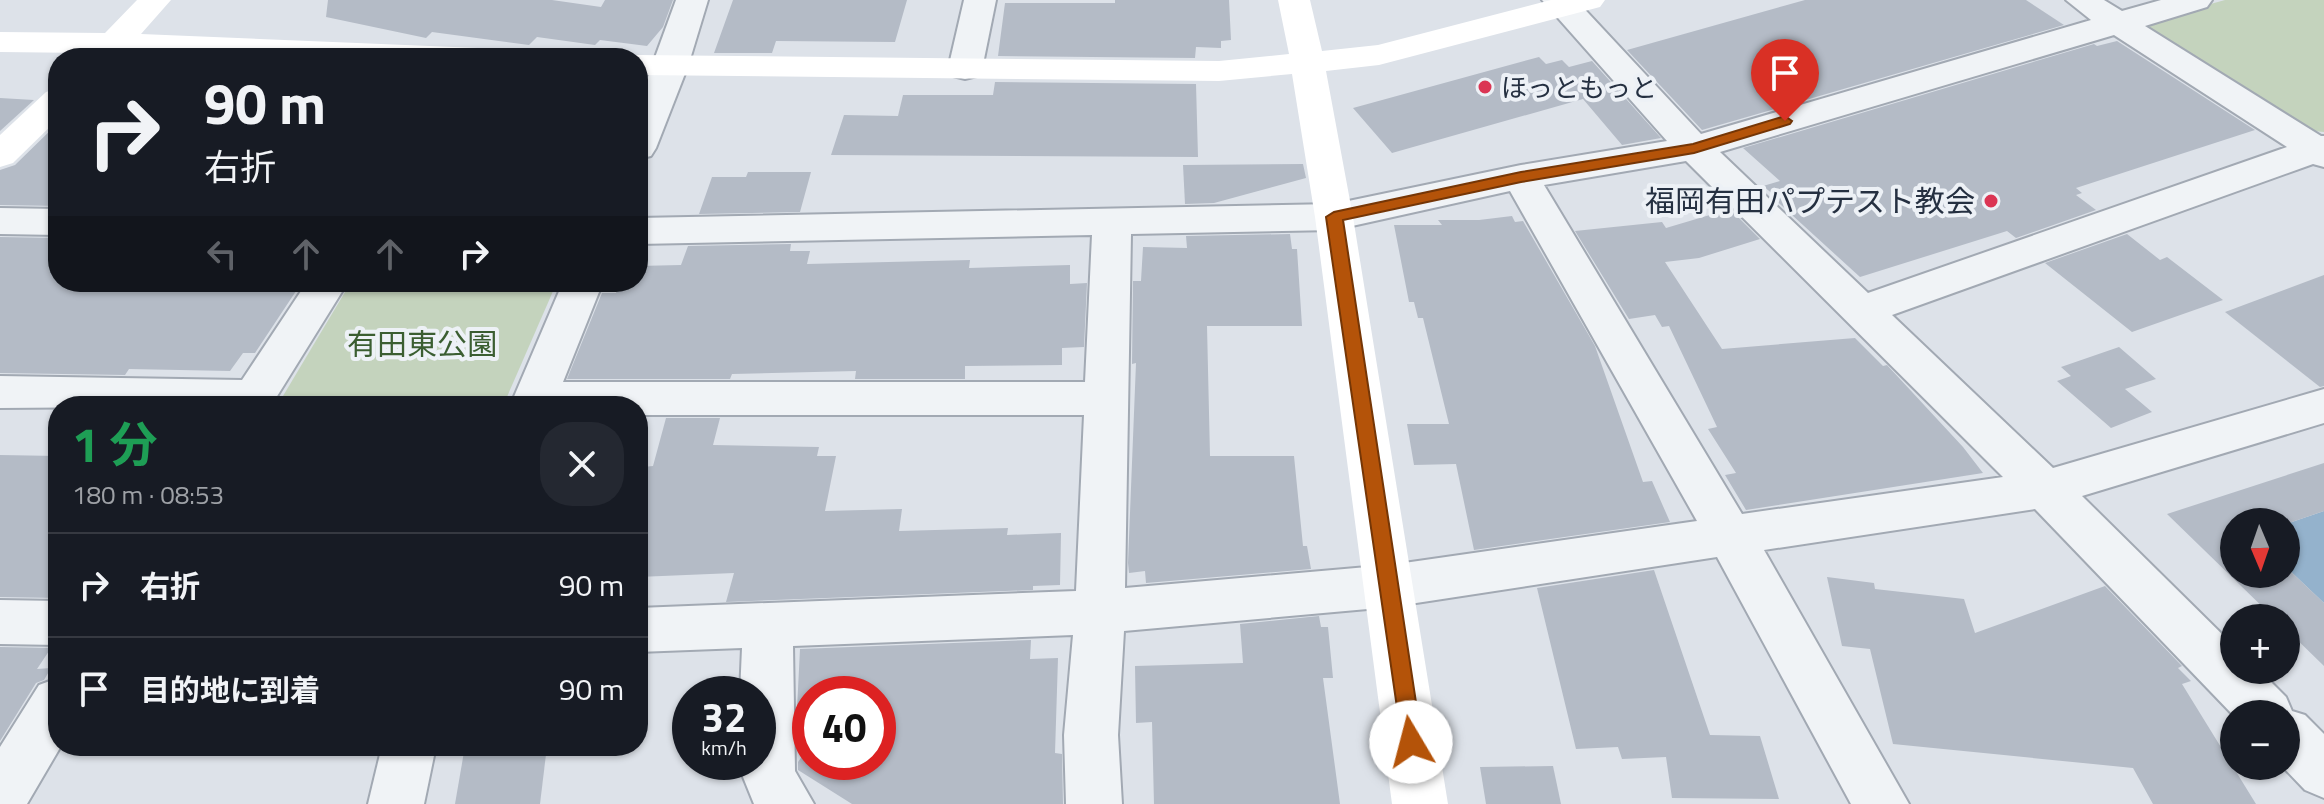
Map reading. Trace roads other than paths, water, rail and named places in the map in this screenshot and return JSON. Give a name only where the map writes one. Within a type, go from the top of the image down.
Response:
[{"type":"street","points":[[111,48],[155,0]]},
{"type":"street","points":[[648,96],[654,65],[692,0]]},
{"type":"street","points":[[965,69],[980,0]]},
{"type":"street","points":[[1294,0],[1334,217],[1420,804]]},
{"type":"street","points":[[2082,0],[2321,151]]},
{"type":"street","points":[[648,231],[1334,217],[1521,177],[1694,148],[2196,0]]},
{"type":"street","points":[[654,65],[1219,71],[1379,55],[1570,2],[1694,148],[2045,489],[2253,700]]},
{"type":"street","points":[[0,42],[72,48]]},
{"type":"street","points":[[0,155],[48,109]]},
{"type":"street","points":[[1863,310],[2321,151]]},
{"type":"street","points":[[1521,177],[1729,534],[1881,804]]},
{"type":"street","points":[[0,221],[48,222]]},
{"type":"street","points":[[1094,804],[1091,735],[1100,612],[1112,223]]},
{"type":"street","points":[[254,396],[322,292]]},
{"type":"street","points":[[536,396],[579,292]]},
{"type":"street","points":[[0,392],[112,396]]},
{"type":"street","points":[[648,402],[1106,398]]},
{"type":"street","points":[[648,630],[1100,612],[1390,586],[2045,489],[2324,406]]},
{"type":"street","points":[[0,622],[48,623]]},
{"type":"street","points":[[773,625],[766,653],[768,772],[780,799],[786,804]]},
{"type":"street","points":[[0,797],[48,718]]},
{"type":"street","points":[[2300,747],[2324,772]]},
{"type":"street","points":[[396,804],[407,756]]},
{"type":"water","points":[[2324,511],[2324,603],[2300,580],[2300,519]]},
{"type":"place","name":"ほっともっと","points":[[1485,87]]},
{"type":"place","name":"福岡有田パプテスト教会","points":[[1991,201]]},
{"type":"park label","name":"有田東公園","points":[[422,344]]}]
